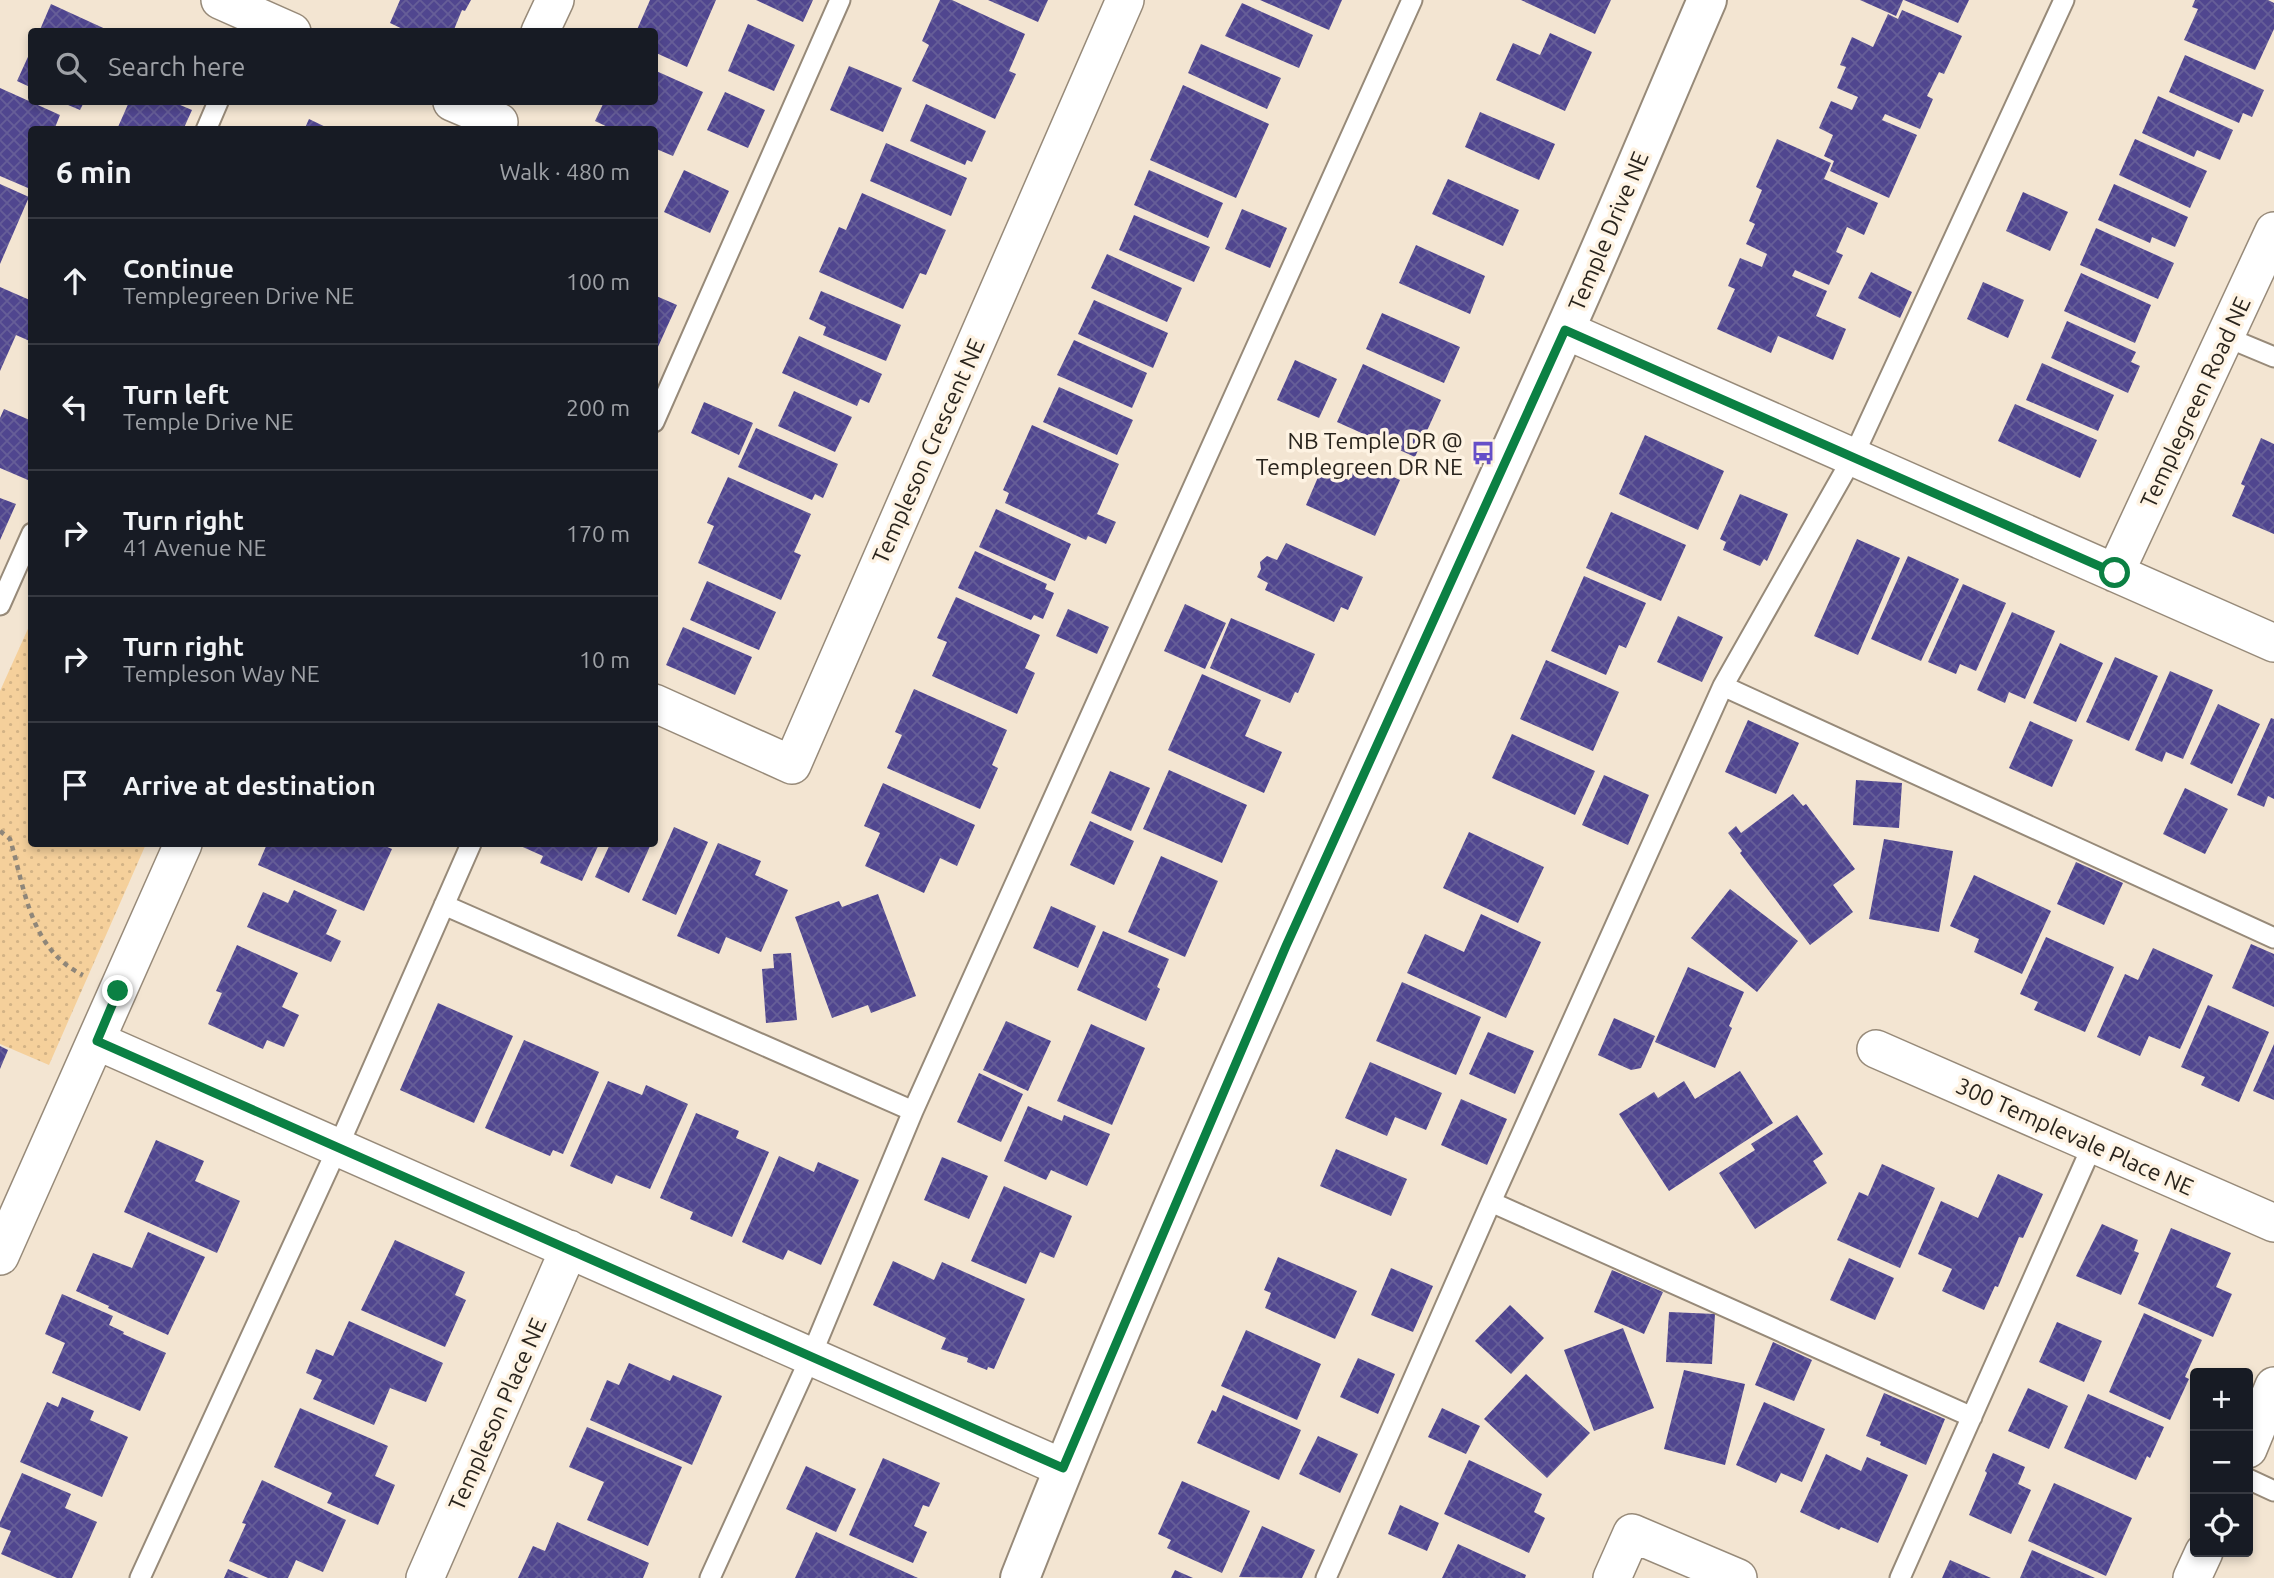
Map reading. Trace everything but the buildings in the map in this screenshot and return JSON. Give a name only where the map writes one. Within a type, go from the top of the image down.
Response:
[{"type":"street","points":[[220,0],[283,28]]},
{"type":"street","points":[[542,28],[555,0]]},
{"type":"street","name":"Templeson Crescent NE","points":[[658,705],[792,765],[1125,0]]},
{"type":"street","name":"Temple Drive NE","points":[[1020,1578],[1063,1468],[1286,946],[1565,330],[1707,0]]},
{"type":"street","points":[[461,105],[501,118]]},
{"type":"street","name":"Templegreen Road NE","points":[[2115,573],[2274,231]]},
{"type":"street","points":[[1565,330],[2274,643]]},
{"type":"street","points":[[0,1256],[182,847]]},
{"type":"street","points":[[97,1041],[1063,1468]]},
{"type":"street","name":"300 Templevale Place NE","points":[[1876,1049],[2274,1223]]},
{"type":"street","name":"Templeson Place NE","points":[[425,1578],[569,1249]]},
{"type":"street","points":[[2253,1437],[2274,1386]]},
{"type":"street","points":[[1612,1578],[1632,1533],[1738,1578]]},
{"type":"street","points":[[2192,1578],[2202,1557]]},
{"type":"lane","points":[[658,413],[840,0]]},
{"type":"lane","points":[[710,1578],[811,1356],[913,1111],[1412,0]]},
{"type":"lane","points":[[1326,1578],[1491,1202],[1723,686],[1853,457],[2064,0]]},
{"type":"lane","points":[[208,126],[217,105]]},
{"type":"lane","points":[[2226,337],[2274,357]]},
{"type":"lane","points":[[0,605],[28,542]]},
{"type":"lane","points":[[1723,686],[2274,938]]},
{"type":"lane","points":[[140,1578],[338,1147],[470,847]]},
{"type":"lane","points":[[444,905],[913,1111]]},
{"type":"lane","points":[[1900,1578],[2093,1144]]},
{"type":"lane","points":[[1491,1202],[1972,1418]]},
{"type":"lane","points":[[2253,1481],[2274,1490]]},
{"type":"path","points":[[0,831],[10,839],[29,912],[38,934],[54,954],[72,970],[118,991]]},
{"type":"shaded area","points":[[28,629],[28,847],[145,847],[49,1065],[0,1044],[0,691]]},
{"type":"place","name":"NB Temple DR @ Templegreen DR NE","points":[[1483,453]]},
{"type":"route","points":[[118,991],[97,1041],[1063,1468],[1286,946],[1565,330],[2115,573]]}]
